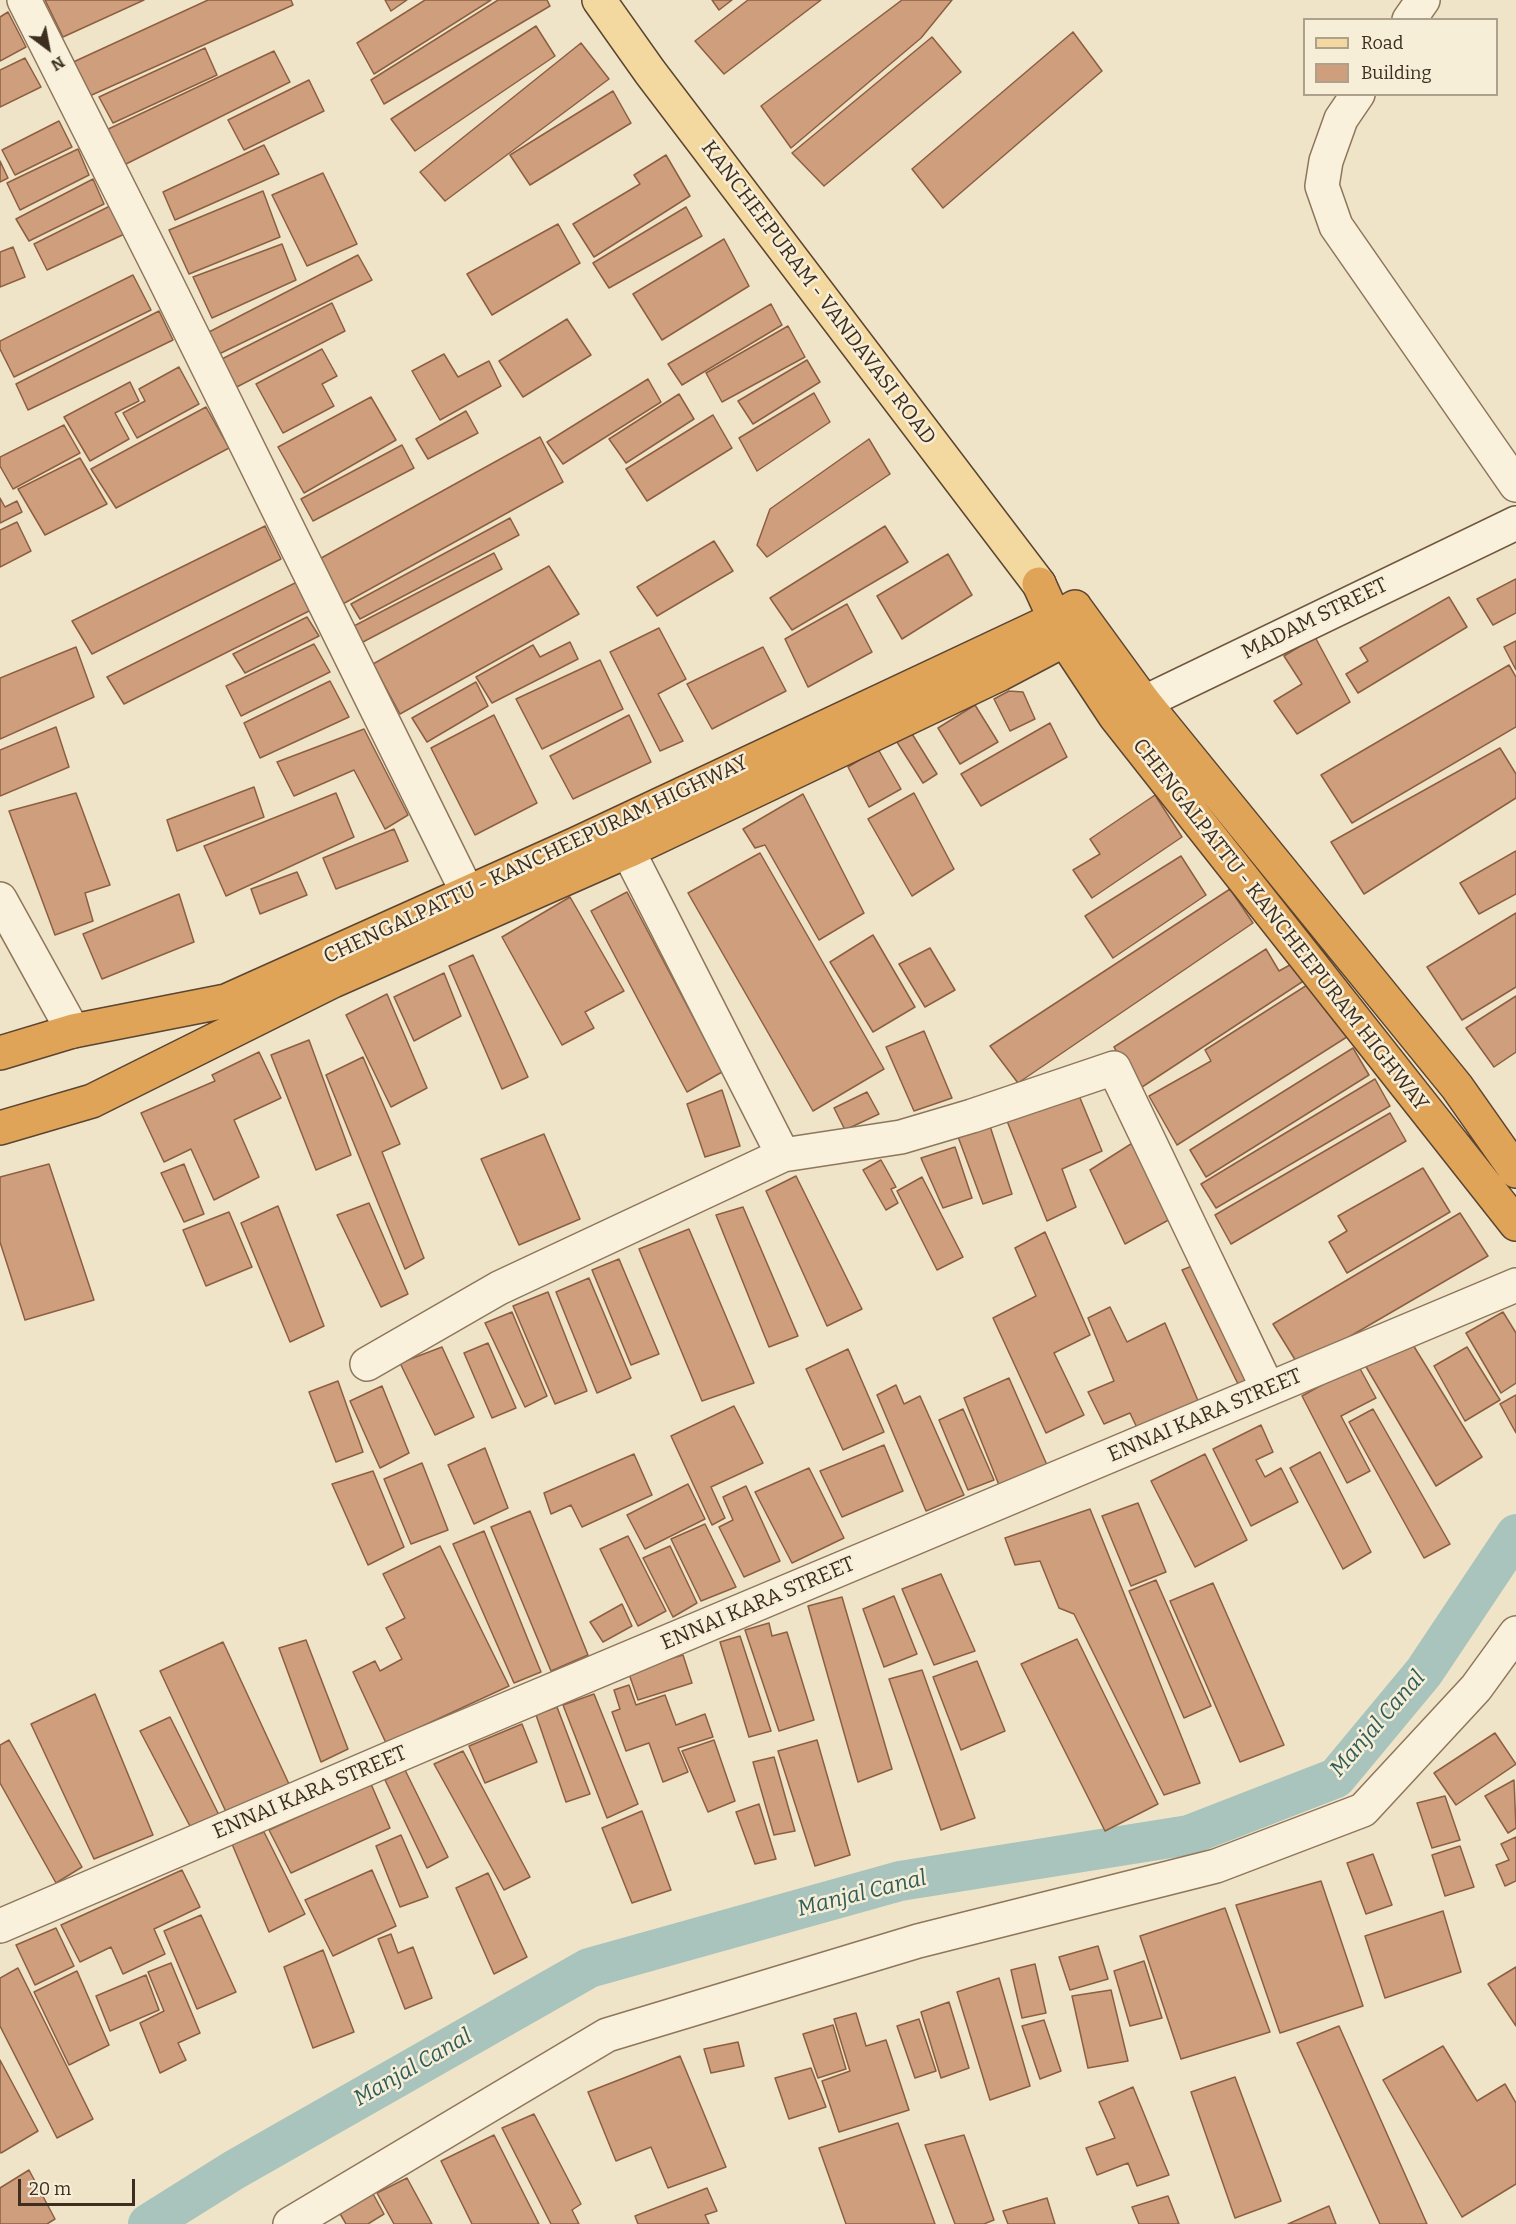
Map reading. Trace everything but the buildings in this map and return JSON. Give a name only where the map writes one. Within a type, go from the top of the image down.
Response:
[{"type":"highway","points":[[1039,584],[1071,623],[1129,709],[1457,1087],[1516,1171]]},
{"type":"highway","name":"CHENGALPATTU - KANCHEEPURAM HIGHWAY","points":[[0,1053],[74,1030],[226,1001],[473,904],[597,834],[1071,623]]},
{"type":"highway","points":[[0,1128],[92,1101],[333,981],[473,904],[628,850],[1000,674],[1071,623]]},
{"type":"highway","name":"CHENGALPATTU - KANCHEEPURAM HIGHWAY","points":[[1129,709],[1516,1224]]},
{"type":"main road","name":"KANCHEEPURAM - VANDAVASI ROAD","points":[[599,0],[650,72],[1039,584]]},
{"type":"street","points":[[24,0],[473,904]]},
{"type":"street","points":[[1410,18],[1423,0]]},
{"type":"street","points":[[1357,96],[1341,119],[1322,186],[1336,226],[1516,486]]},
{"type":"street","name":"MADAM STREET","points":[[1129,709],[1516,523]]},
{"type":"street","points":[[628,850],[783,1155]]},
{"type":"street","points":[[0,899],[74,1030]]},
{"type":"street","points":[[367,1364],[499,1288],[783,1155],[901,1137],[972,1116],[1114,1068],[1268,1389]]},
{"type":"street","name":"ENNAI KARA STREET","points":[[0,1926],[1516,1285]]},
{"type":"street","points":[[290,2224],[607,2035],[918,1941],[1216,1866],[1363,1810],[1476,1688],[1516,1633]]},
{"type":"waterway","name":"Manjal Canal","points":[[148,2224],[234,2170],[589,1968],[900,1881],[1189,1835],[1336,1778],[1424,1672],[1516,1534]]}]
